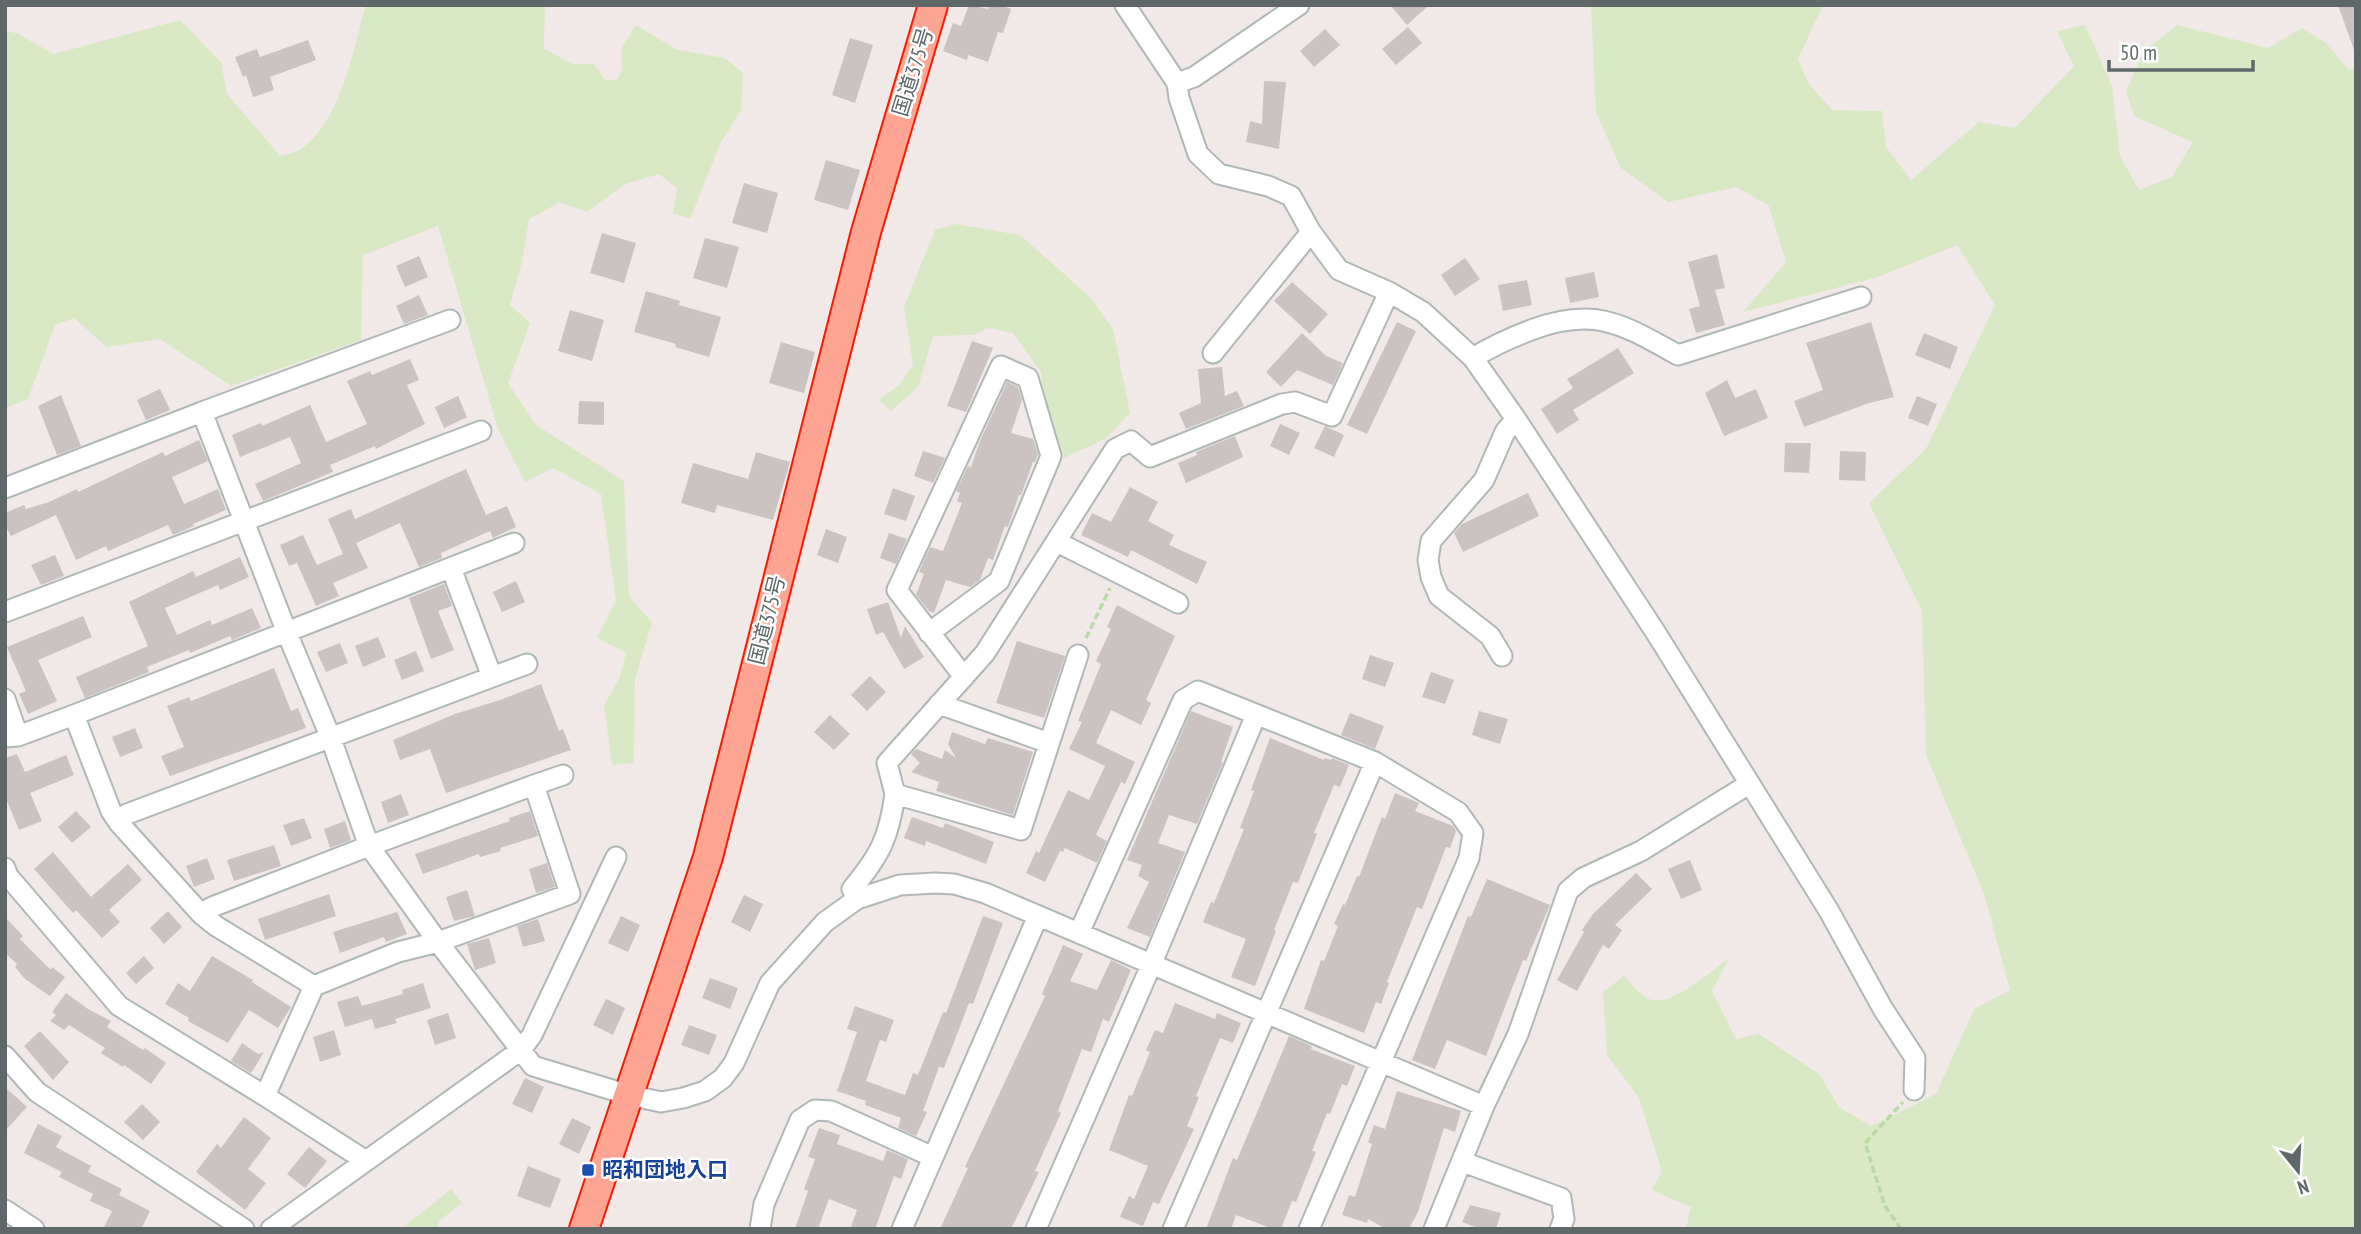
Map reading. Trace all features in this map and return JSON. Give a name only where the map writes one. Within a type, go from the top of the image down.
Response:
[{"type":"highway","name":"国道375号","points":[[584,1229],[708,857],[866,232],[933,5]]},
{"type":"street","points":[[1125,5],[1177,83],[1179,98],[1198,154],[1219,174],[1268,186],[1291,196],[1311,232],[1339,270],[1389,292],[1423,312],[1473,358],[1656,633],[1829,911],[1883,1010],[1915,1058],[1914,1090]]},
{"type":"street","points":[[1177,83],[1194,77],[1299,5]]},
{"type":"street","points":[[1213,353],[1311,232]]},
{"type":"street","points":[[857,899],[852,889],[869,868],[887,837],[895,794],[887,763],[985,653],[1115,449],[1131,441],[1150,457],[1282,404],[1295,402],[1332,416],[1389,292]]},
{"type":"street","points":[[1473,358],[1497,343],[1550,323],[1575,317],[1612,323],[1633,330],[1678,355],[1861,297]]},
{"type":"street","points":[[5,488],[450,320]]},
{"type":"street","points":[[929,633],[999,581],[1051,456],[1028,378],[1001,366],[897,590],[929,633],[964,677]]},
{"type":"street","points":[[202,412],[286,633],[330,736],[369,846],[533,1066],[661,1102],[705,1091],[723,1078],[734,1063],[770,983],[825,922],[857,899],[900,885],[954,884],[985,893],[1484,1106]]},
{"type":"street","points":[[1502,656],[1490,636],[1439,596],[1431,577],[1428,559],[1431,541],[1484,480],[1505,432],[1516,419]]},
{"type":"street","points":[[5,612],[481,431]]},
{"type":"street","points":[[1057,542],[1178,603]]},
{"type":"street","points":[[5,699],[12,736],[74,715],[514,543]]},
{"type":"street","points":[[451,568],[492,677]]},
{"type":"street","points":[[895,794],[1021,830],[1079,655]]},
{"type":"street","points":[[119,823],[127,814],[527,664]]},
{"type":"street","points":[[1079,933],[1183,700],[1198,691],[1375,762],[1458,812],[1473,833],[1469,858],[1309,1229]]},
{"type":"street","points":[[939,704],[1049,743]]},
{"type":"street","points":[[74,715],[111,811],[119,823],[201,914],[314,986]]},
{"type":"street","points":[[1036,1229],[1256,715]]},
{"type":"street","points":[[1173,1229],[1375,762]]},
{"type":"street","points":[[201,914],[212,907],[369,846],[563,775]]},
{"type":"street","points":[[1434,1229],[1484,1106],[1518,1034],[1568,891],[1583,878],[1641,851],[1749,784]]},
{"type":"street","points":[[265,1096],[314,986],[398,952],[438,942],[570,894],[534,785]]},
{"type":"street","points":[[271,1229],[521,1050],[532,1035],[616,857]]},
{"type":"street","points":[[6,875],[119,1006],[366,1161]]},
{"type":"street","points":[[902,1229],[1038,916]]},
{"type":"street","points":[[5,1056],[37,1092],[244,1229]]},
{"type":"street","points":[[760,1229],[764,1204],[800,1120],[814,1110],[831,1111],[933,1157]]},
{"type":"street","points":[[1463,1162],[1560,1198],[1564,1219],[1560,1229]]},
{"type":"street","points":[[5,1210],[34,1229]]},
{"type":"path","points":[[1079,655],[1117,574]]},
{"type":"path","points":[[1901,1229],[1885,1206],[1865,1143],[1914,1090]]},
{"type":"green space","points":[[366,5],[545,5],[544,49],[573,64],[594,64],[606,81],[618,79],[622,69],[621,48],[636,25],[677,50],[725,58],[743,73],[741,110],[720,144],[690,219],[673,213],[677,188],[659,174],[625,184],[587,212],[560,202],[529,219],[522,261],[510,305],[530,323],[508,383],[536,425],[624,481],[629,597],[652,622],[635,679],[634,763],[612,765],[604,705],[619,679],[626,653],[597,638],[616,600],[601,494],[553,468],[525,482],[498,429],[438,226],[363,255],[361,340],[231,386],[160,339],[107,347],[74,318],[55,325],[28,399],[5,408],[5,31],[16,33],[54,54],[180,20],[221,62],[227,94],[280,156],[301,149],[315,137],[326,121],[344,83]]},
{"type":"green space","points":[[1591,5],[1823,5],[1798,59],[1808,83],[1832,110],[1882,111],[1886,147],[1911,180],[1979,122],[2015,128],[2074,66],[2057,31],[2085,25],[2112,86],[2120,156],[2139,190],[2172,177],[2193,142],[2134,116],[2126,91],[2143,52],[2177,25],[2268,48],[2302,28],[2326,43],[2349,70],[2356,68],[2356,1229],[1686,1229],[1691,1207],[1651,1190],[1662,1172],[1639,1098],[1607,1055],[1603,992],[1624,976],[1642,995],[1658,1001],[1680,994],[1730,957],[1712,991],[1736,1039],[1759,1034],[1819,1074],[1839,1107],[1871,1126],[1936,1094],[1974,1009],[2010,990],[1984,894],[1926,755],[1922,611],[1869,503],[1926,449],[1995,305],[1957,245],[1878,277],[1743,312],[1786,262],[1769,206],[1737,187],[1668,202],[1621,168],[1596,113]]},
{"type":"green space","points":[[955,224],[1020,235],[1091,298],[1113,329],[1130,413],[1105,439],[1064,458],[1043,394],[1041,372],[1013,333],[988,328],[973,335],[933,336],[918,387],[891,411],[879,400],[899,385],[913,365],[904,307],[935,230]]},
{"type":"green space","points":[[451,1189],[462,1203],[439,1221],[439,1229],[401,1229]]},
{"type":"building","points":[[969,5],[988,9],[989,5],[1001,5],[1011,9],[1003,33],[998,32],[988,62],[968,55],[967,60],[943,51],[953,23],[961,26]]},
{"type":"building","points":[[1390,5],[1429,5],[1407,25]]},
{"type":"building","points":[[2338,5],[2356,5],[2356,50],[2354,50]]},
{"type":"building","points":[[1408,27],[1422,43],[1396,65],[1382,49]]},
{"type":"building","points":[[1325,29],[1340,45],[1314,67],[1300,51]]},
{"type":"building","points":[[850,38],[873,45],[855,103],[832,95]]},
{"type":"building","points":[[308,40],[316,60],[270,77],[274,90],[253,97],[246,75],[243,77],[235,57],[257,49],[260,57]]},
{"type":"building","points":[[1264,81],[1286,82],[1279,149],[1246,142],[1250,121],[1262,124]]},
{"type":"building","points":[[826,160],[860,170],[848,210],[814,200]]},
{"type":"building","points":[[744,183],[778,193],[767,233],[732,223]]},
{"type":"building","points":[[602,233],[636,243],[624,283],[590,273]]},
{"type":"building","points":[[705,238],[739,247],[727,288],[693,278]]},
{"type":"building","points":[[1717,254],[1725,288],[1715,290],[1725,325],[1696,333],[1689,309],[1700,306],[1688,262]]},
{"type":"building","points":[[419,256],[428,277],[405,287],[396,266]]},
{"type":"building","points":[[1465,258],[1480,279],[1455,296],[1441,275]]},
{"type":"building","points":[[1594,272],[1599,297],[1570,303],[1565,278]]},
{"type":"building","points":[[1527,280],[1532,305],[1503,311],[1498,285]]},
{"type":"building","points":[[1292,282],[1328,314],[1310,334],[1274,301]]},
{"type":"building","points":[[646,291],[680,301],[679,305],[721,317],[709,357],[634,332]]},
{"type":"building","points":[[419,295],[428,315],[404,324],[396,306]]},
{"type":"building","points":[[570,310],[604,320],[592,361],[558,351]]},
{"type":"building","points":[[1397,322],[1416,331],[1367,434],[1347,425]]},
{"type":"building","points":[[1871,322],[1894,397],[1869,403],[1804,427],[1794,401],[1823,390],[1806,343]]},
{"type":"building","points":[[1302,333],[1326,356],[1343,363],[1333,385],[1297,370],[1281,387],[1266,372]]},
{"type":"building","points":[[1924,333],[1958,347],[1950,369],[1915,355]]},
{"type":"building","points":[[972,341],[993,348],[966,412],[947,406]]},
{"type":"building","points":[[781,342],[815,352],[804,393],[769,383]]},
{"type":"building","points":[[1618,348],[1634,373],[1573,410],[1579,420],[1557,434],[1541,409],[1573,388],[1567,379]]},
{"type":"building","points":[[410,359],[419,380],[407,385],[425,424],[376,449],[375,446],[330,465],[333,472],[263,501],[255,484],[301,463],[290,437],[240,457],[232,435],[261,423],[262,426],[310,405],[326,442],[367,424],[347,381],[370,371],[372,375]]},
{"type":"building","points":[[1222,367],[1225,396],[1237,391],[1244,406],[1186,429],[1179,413],[1201,403],[1198,369]]},
{"type":"building","points":[[1727,380],[1735,398],[1756,389],[1768,418],[1724,436],[1705,393]]},
{"type":"building","points":[[1007,382],[1018,387],[1022,400],[1011,433],[1033,439],[1038,454],[1008,527],[1005,526],[993,560],[988,558],[980,580],[970,587],[946,580],[934,613],[929,611],[916,595],[924,574],[919,572],[930,547],[943,551],[962,503],[957,501],[960,493],[956,491],[968,466],[971,467]]},
{"type":"building","points":[[160,389],[170,410],[146,420],[137,400]]},
{"type":"building","points":[[61,395],[81,446],[57,455],[38,406]]},
{"type":"building","points":[[458,396],[467,417],[444,428],[435,407]]},
{"type":"building","points":[[1917,396],[1937,404],[1928,426],[1908,418]]},
{"type":"building","points":[[579,401],[604,402],[604,425],[578,424]]},
{"type":"building","points":[[1280,424],[1300,433],[1289,455],[1270,446]]},
{"type":"building","points":[[1325,426],[1344,435],[1334,457],[1314,448]]},
{"type":"building","points":[[1235,436],[1243,457],[1186,483],[1178,463],[1197,455],[1196,452]]},
{"type":"building","points":[[199,440],[208,461],[172,477],[184,504],[218,489],[226,510],[193,524],[194,526],[173,535],[168,525],[108,551],[106,546],[76,560],[56,515],[11,536],[5,525],[5,513],[24,505],[26,509],[49,502],[77,489],[78,492],[163,452],[165,456]]},
{"type":"building","points":[[1785,443],[1811,443],[1809,473],[1784,472]]},
{"type":"building","points":[[923,451],[945,458],[933,483],[914,476]]},
{"type":"building","points":[[1840,451],[1866,452],[1865,481],[1839,480]]},
{"type":"building","points":[[756,452],[790,462],[773,520],[717,505],[715,513],[681,503],[693,463],[748,479]]},
{"type":"building","points":[[466,469],[486,515],[507,506],[516,527],[493,538],[490,531],[441,553],[442,558],[419,567],[400,523],[356,543],[368,568],[333,583],[339,596],[316,606],[297,563],[289,566],[280,545],[303,535],[317,565],[343,554],[328,519],[351,509],[355,519]]},
{"type":"building","points":[[1130,487],[1158,502],[1148,521],[1174,535],[1169,545],[1207,562],[1197,584],[1131,550],[1128,557],[1081,535],[1092,513],[1111,522]]},
{"type":"building","points":[[893,488],[915,496],[906,521],[884,514]]},
{"type":"building","points":[[1528,493],[1539,516],[1463,552],[1454,533],[1462,524]]},
{"type":"building","points":[[826,529],[847,537],[838,563],[817,555]]},
{"type":"building","points":[[889,533],[907,539],[896,564],[880,558]]},
{"type":"building","points":[[55,555],[64,576],[41,585],[31,565]]},
{"type":"building","points":[[240,557],[249,577],[220,590],[218,585],[165,608],[177,635],[210,620],[212,625],[252,608],[261,628],[232,640],[230,636],[190,653],[189,650],[147,667],[149,672],[85,698],[76,677],[148,646],[129,602],[193,571],[196,577]]},
{"type":"building","points":[[516,581],[525,602],[502,612],[493,592]]},
{"type":"building","points":[[444,584],[452,606],[438,611],[454,650],[431,659],[409,598]]},
{"type":"building","points":[[888,602],[901,638],[905,626],[924,657],[904,669],[883,632],[876,635],[867,609]]},
{"type":"building","points":[[1117,605],[1175,636],[1146,700],[1151,703],[1141,725],[1111,710],[1096,743],[1135,762],[1125,784],[1121,782],[1096,835],[1107,841],[1097,863],[1065,848],[1063,852],[1060,851],[1045,882],[1026,873],[1036,851],[1039,853],[1068,790],[1089,800],[1105,766],[1069,749],[1082,722],[1078,721],[1101,664],[1096,661],[1111,629],[1107,627]]},
{"type":"building","points":[[83,616],[92,637],[38,660],[57,701],[28,714],[19,694],[26,691],[7,647]]},
{"type":"building","points":[[378,637],[386,657],[363,667],[355,646]]},
{"type":"building","points":[[1017,641],[1065,656],[1044,718],[996,703]]},
{"type":"building","points":[[340,643],[348,663],[326,672],[317,652]]},
{"type":"building","points":[[416,651],[424,671],[402,680],[394,660]]},
{"type":"building","points":[[1370,655],[1394,663],[1385,687],[1362,679]]},
{"type":"building","points":[[274,668],[291,711],[298,708],[306,728],[170,776],[161,756],[184,747],[167,706],[189,697],[191,701]]},
{"type":"building","points":[[1431,672],[1454,680],[1445,704],[1422,697]]},
{"type":"building","points":[[870,676],[886,692],[867,711],[851,695]]},
{"type":"building","points":[[541,684],[559,731],[563,729],[571,750],[446,793],[430,749],[400,760],[393,740],[455,714]]},
{"type":"building","points":[[1191,711],[1233,727],[1223,762],[1197,824],[1169,815],[1158,843],[1185,852],[1150,937],[1127,928],[1149,882],[1138,876],[1142,865],[1127,860]]},
{"type":"building","points":[[1479,711],[1508,719],[1500,744],[1472,735]]},
{"type":"building","points":[[1350,713],[1384,726],[1375,749],[1341,735]]},
{"type":"building","points":[[830,715],[850,734],[834,750],[814,732]]},
{"type":"building","points":[[135,728],[143,748],[120,757],[112,737]]},
{"type":"building","points":[[952,732],[985,744],[988,738],[1033,752],[1013,815],[936,791],[939,782],[911,772],[920,763],[911,754],[916,749],[942,759],[945,750],[956,758],[948,744]]},
{"type":"building","points":[[1270,738],[1324,760],[1332,758],[1349,765],[1340,787],[1334,785],[1314,833],[1317,834],[1298,883],[1293,882],[1274,930],[1276,931],[1255,986],[1231,977],[1246,939],[1203,922],[1211,902],[1214,903],[1244,829],[1240,828]]},
{"type":"building","points":[[17,754],[25,772],[66,755],[74,775],[30,793],[42,821],[19,830],[5,796],[5,758]]},
{"type":"building","points":[[1395,793],[1419,803],[1415,811],[1453,826],[1456,831],[1450,848],[1446,847],[1422,909],[1417,907],[1381,1004],[1376,1002],[1364,1033],[1304,1009],[1321,960],[1324,961],[1338,926],[1334,924],[1357,876],[1359,877],[1382,817],[1385,819]]},
{"type":"building","points":[[401,794],[409,815],[388,823],[381,802]]},
{"type":"building","points":[[76,811],[91,827],[72,843],[58,827]]},
{"type":"building","points":[[530,811],[538,836],[500,848],[501,851],[480,857],[479,854],[423,874],[415,854],[510,821],[509,818]]},
{"type":"building","points":[[912,817],[943,828],[945,823],[994,842],[986,864],[926,841],[925,846],[904,838]]},
{"type":"building","points":[[304,818],[312,838],[291,846],[283,825]]},
{"type":"building","points":[[345,821],[351,840],[330,848],[324,829]]},
{"type":"building","points":[[274,845],[281,866],[234,881],[227,860]]},
{"type":"building","points":[[53,852],[91,897],[128,864],[142,880],[109,910],[120,922],[102,938],[76,910],[73,913],[34,869]]},
{"type":"building","points":[[207,858],[215,879],[194,887],[186,866]]},
{"type":"building","points":[[1690,860],[1702,890],[1681,899],[1668,869]]},
{"type":"building","points":[[547,863],[555,887],[536,893],[529,869]]},
{"type":"building","points":[[1636,873],[1652,889],[1615,925],[1622,930],[1609,949],[1603,945],[1577,991],[1557,980],[1593,914]]},
{"type":"building","points":[[1487,879],[1550,905],[1526,961],[1523,960],[1486,1056],[1447,1040],[1435,1069],[1412,1060],[1468,916],[1471,917]]},
{"type":"building","points":[[467,890],[475,916],[454,921],[446,897]]},
{"type":"building","points":[[329,894],[336,916],[265,940],[258,919]]},
{"type":"building","points":[[744,895],[763,904],[750,932],[731,922]]},
{"type":"building","points":[[168,911],[182,927],[164,944],[150,928]]},
{"type":"building","points":[[397,912],[407,934],[386,942],[384,937],[340,953],[333,932]]},
{"type":"building","points":[[621,916],[640,925],[628,952],[608,943]]},
{"type":"building","points":[[983,916],[1003,923],[973,1004],[969,1003],[944,1068],[939,1067],[923,1111],[927,1112],[916,1136],[898,1128],[901,1118],[837,1091],[857,1032],[847,1029],[855,1006],[894,1020],[886,1042],[880,1040],[866,1081],[905,1095],[913,1073],[918,1075],[943,1012],[946,1013]]},
{"type":"building","points":[[5,917],[23,936],[20,939],[51,970],[52,967],[65,977],[50,996],[25,979],[15,967],[17,964],[5,953]]},
{"type":"building","points":[[538,919],[545,941],[523,947],[517,926]]},
{"type":"building","points":[[489,938],[496,963],[475,970],[467,944]]},
{"type":"building","points":[[1063,945],[1083,954],[1070,981],[1097,990],[1111,960],[1131,970],[1109,1022],[1103,1019],[1091,1052],[1082,1049],[1058,1111],[1061,1113],[1035,1171],[1039,1172],[1011,1229],[940,1229],[968,1168],[965,1167],[1045,996],[1042,994]]},
{"type":"building","points":[[144,956],[154,968],[136,984],[126,973]]},
{"type":"building","points":[[212,956],[291,1007],[278,1028],[249,1010],[228,1043],[188,1021],[189,1018],[165,1004],[178,983],[190,991]]},
{"type":"building","points":[[710,978],[738,988],[730,1009],[702,998]]},
{"type":"building","points":[[423,983],[431,1008],[395,1019],[397,1023],[375,1029],[372,1019],[345,1027],[337,1002],[358,996],[362,1006],[403,994],[402,990]]},
{"type":"building","points":[[66,993],[111,1021],[107,1027],[166,1063],[151,1084],[101,1053],[105,1048],[69,1025],[64,1030],[50,1021],[56,1015],[52,1012]]},
{"type":"building","points":[[606,999],[625,1008],[613,1035],[593,1025]]},
{"type":"building","points":[[1175,1003],[1215,1019],[1217,1013],[1241,1023],[1233,1043],[1220,1038],[1196,1096],[1199,1097],[1187,1126],[1194,1129],[1159,1204],[1153,1202],[1143,1226],[1120,1217],[1129,1196],[1134,1199],[1148,1166],[1109,1150],[1129,1095],[1132,1096],[1150,1052],[1146,1050],[1155,1030],[1163,1033]]},
{"type":"building","points":[[448,1013],[456,1038],[435,1045],[427,1020]]},
{"type":"building","points":[[689,1025],[717,1035],[709,1055],[681,1045]]},
{"type":"building","points":[[334,1030],[341,1055],[320,1062],[313,1037]]},
{"type":"building","points":[[40,1031],[69,1062],[53,1080],[24,1046]]},
{"type":"building","points":[[1289,1036],[1312,1046],[1311,1049],[1355,1066],[1347,1086],[1342,1084],[1330,1114],[1327,1113],[1312,1151],[1316,1152],[1296,1202],[1292,1201],[1281,1229],[1273,1229],[1236,1215],[1231,1229],[1206,1229],[1233,1158],[1237,1160]]},
{"type":"building","points":[[242,1043],[258,1054],[264,1052],[251,1073],[231,1061]]},
{"type":"building","points":[[525,1078],[544,1087],[532,1113],[512,1104]]},
{"type":"building","points":[[5,1087],[27,1107],[5,1131]]},
{"type":"building","points":[[1397,1091],[1461,1111],[1455,1132],[1444,1128],[1418,1212],[1409,1229],[1386,1229],[1368,1219],[1367,1223],[1342,1215],[1349,1195],[1355,1197],[1372,1144],[1368,1142],[1374,1125],[1385,1129]]},
{"type":"building","points":[[142,1104],[160,1122],[143,1140],[124,1122]]},
{"type":"building","points":[[244,1117],[271,1138],[248,1169],[266,1183],[245,1210],[196,1172],[217,1144],[221,1148]]},
{"type":"building","points":[[572,1118],[591,1127],[579,1154],[559,1144]]},
{"type":"building","points":[[38,1124],[62,1136],[56,1147],[91,1166],[88,1172],[122,1189],[119,1195],[150,1211],[141,1229],[103,1229],[112,1211],[90,1201],[93,1194],[59,1177],[62,1172],[24,1153]]},
{"type":"building","points":[[819,1128],[840,1135],[837,1144],[883,1161],[887,1150],[908,1159],[901,1179],[894,1176],[875,1229],[850,1229],[857,1210],[829,1199],[818,1229],[795,1229],[808,1191],[804,1189],[815,1159],[808,1157]]},
{"type":"building","points":[[309,1147],[327,1161],[305,1188],[287,1174]]},
{"type":"building","points":[[528,1166],[561,1179],[550,1208],[517,1196]]},
{"type":"building","points":[[1470,1205],[1501,1213],[1496,1229],[1480,1229],[1462,1222]]},
{"type":"place","name":"昭和団地入口","points":[[588,1170]]}]
